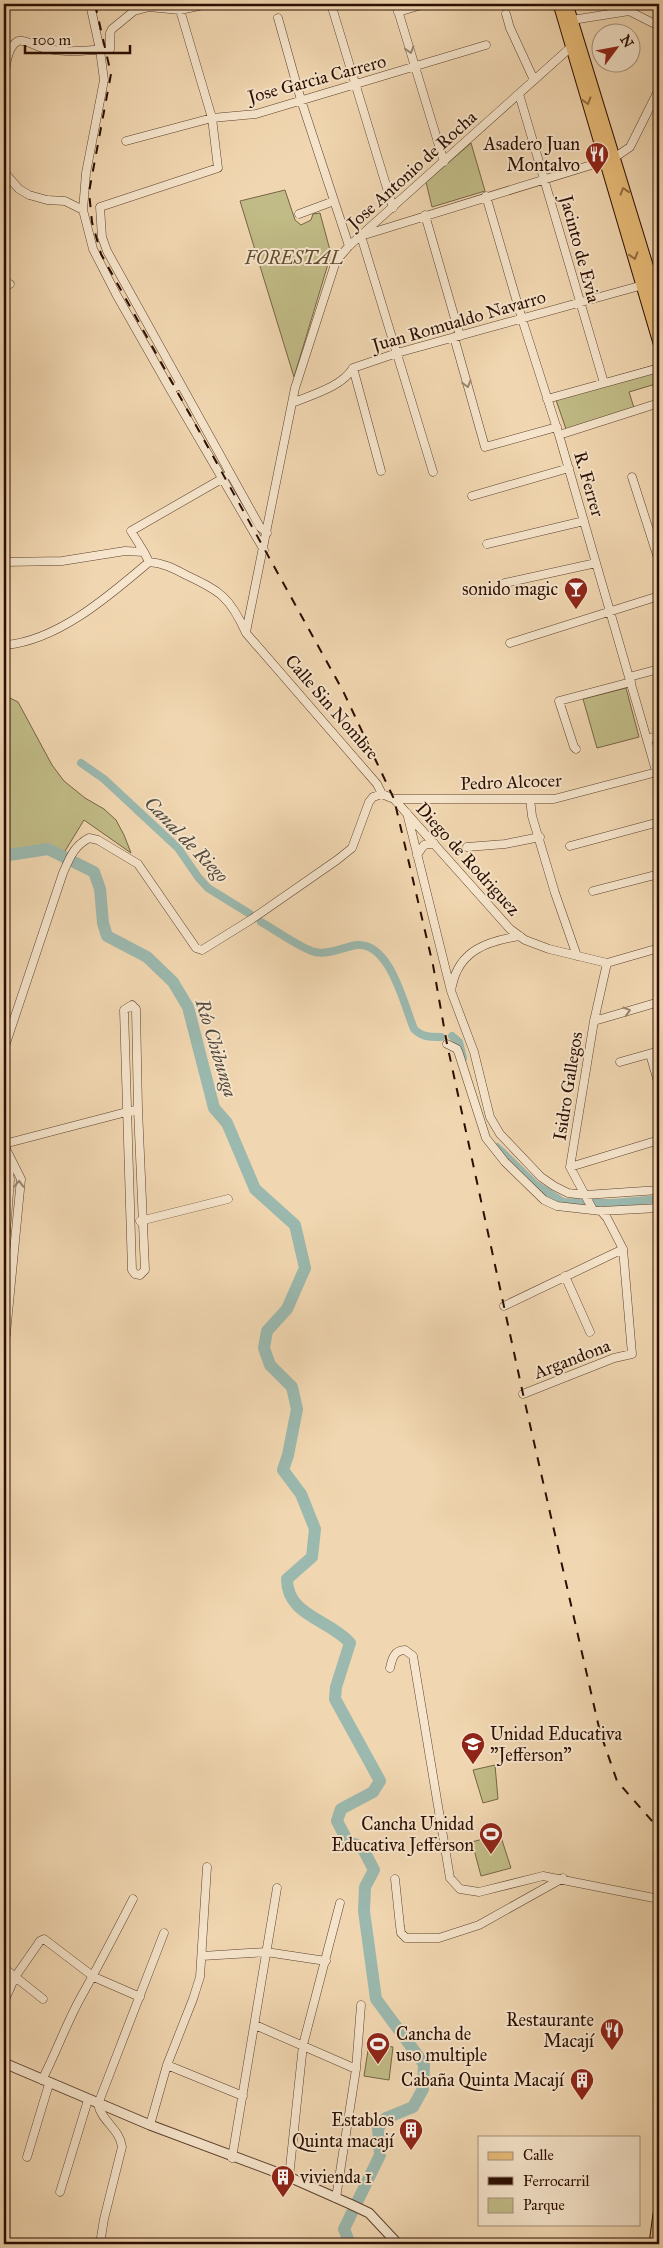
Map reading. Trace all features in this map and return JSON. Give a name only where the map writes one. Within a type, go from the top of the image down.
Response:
[{"type":"main road","points":[[558,4],[659,304]]},
{"type":"main road","points":[[568,4],[659,343]]},
{"type":"main road","points":[[655,2244],[659,2214]]},
{"type":"street","points":[[90,4],[100,50],[104,80],[86,173],[83,210],[93,248],[116,294],[221,479],[264,550]]},
{"type":"street","points":[[4,84],[7,49],[17,42],[23,41],[44,49],[70,52],[110,49],[110,33],[112,29],[134,11],[149,7],[208,4]]},
{"type":"street","points":[[331,4],[393,208]]},
{"type":"street","points":[[396,4],[444,162]]},
{"type":"street","points":[[398,12],[425,4]]},
{"type":"street","points":[[177,7],[212,118],[218,168],[100,207],[102,237],[107,252],[260,527],[267,534]]},
{"type":"street","points":[[572,20],[629,11],[659,26]]},
{"type":"street","points":[[506,14],[510,28],[534,80]]},
{"type":"street","points":[[278,18],[301,100],[349,246]]},
{"type":"street","name":"Jose Garcia Carrero","points":[[126,142],[212,118],[256,114],[415,68],[486,45]]},
{"type":"street","name":"Jose Antonio de Rocha","points":[[246,633],[292,403],[336,261],[349,246],[571,47]]},
{"type":"street","points":[[433,472],[361,236],[486,196],[609,160],[630,147],[656,103],[659,89]]},
{"type":"street","name":"Jacinto de Evia","points":[[519,94],[546,179],[579,303],[604,383]]},
{"type":"street","points":[[4,172],[19,189],[29,195],[47,200],[65,201],[83,210]]},
{"type":"street","name":"R. Ferrer","points":[[486,196],[569,468],[659,781]]},
{"type":"street","points":[[299,214],[334,201]]},
{"type":"street","points":[[425,215],[485,447],[558,431],[659,403]]},
{"type":"street","name":"Juan Romualdo Navarro","points":[[292,403],[339,382],[353,368],[397,353],[643,285]]},
{"type":"street","points":[[353,368],[381,471]]},
{"type":"street","points":[[547,399],[659,368]]},
{"type":"street","points":[[170,389],[181,385]]},
{"type":"street","points":[[472,496],[569,468]]},
{"type":"street","points":[[6,645],[22,643],[54,631],[110,595],[149,562],[132,531],[231,474]]},
{"type":"street","points":[[632,477],[659,561]]},
{"type":"street","points":[[487,544],[584,521]]},
{"type":"street","points":[[4,562],[62,561],[124,551],[144,552]]},
{"type":"street","name":"Calle Sin Nombre","points":[[149,562],[162,563],[215,588],[237,614],[246,633],[377,784],[382,794]]},
{"type":"street","points":[[505,583],[596,563]]},
{"type":"street","points":[[510,643],[659,596]]},
{"type":"street","points":[[576,749],[559,701],[630,680],[659,669]]},
{"type":"street","points":[[647,739],[659,736]]},
{"type":"street","name":"Pedro Alcocer","points":[[394,799],[554,799],[657,772]]},
{"type":"street","points":[[4,1049],[63,873],[72,851],[80,843],[89,838],[98,840],[138,864],[196,948],[202,950],[352,848],[369,802],[373,797],[382,794],[394,799]]},
{"type":"street","name":"Diego de Rodriguez","points":[[394,799],[510,929],[520,936],[549,949],[606,963],[659,948]]},
{"type":"street","points":[[530,799],[532,816],[540,837],[555,893],[577,956]]},
{"type":"street","points":[[407,813],[451,991],[474,1052],[490,1117],[500,1134],[517,1153],[554,1186],[568,1193],[585,1196],[659,1190]]},
{"type":"street","points":[[570,846],[659,822]]},
{"type":"street","points":[[467,847],[505,844],[540,837]]},
{"type":"street","points":[[417,855],[424,846],[434,843]]},
{"type":"street","points":[[593,891],[659,874]]},
{"type":"street","name":"Diego de Rodriguez","points":[[451,991],[454,974],[471,952],[484,944],[520,936]]},
{"type":"street","name":"Isidro Gallegos","points":[[606,963],[594,1021],[570,1166],[585,1196],[595,1209],[608,1218],[623,1249],[632,1354]]},
{"type":"street","points":[[594,1021],[659,1002]]},
{"type":"street","points":[[132,1005],[136,1008],[138,1109],[145,1270],[140,1275],[135,1274],[132,1270],[126,1112],[124,1010],[132,1005]]},
{"type":"street","points":[[447,1044],[457,1049],[486,1138],[504,1162],[544,1200],[557,1206],[595,1209],[659,1208]]},
{"type":"street","points":[[620,1062],[659,1051]]},
{"type":"street","points":[[650,1054],[659,1085]]},
{"type":"street","points":[[4,1354],[21,1179],[4,1144],[138,1109]]},
{"type":"street","points":[[570,1166],[659,1140]]},
{"type":"street","points":[[4,1161],[9,1171],[10,1180],[4,1257]]},
{"type":"street","points":[[130,1224],[228,1199]]},
{"type":"street","points":[[504,1306],[623,1249]]},
{"type":"street","points":[[565,1276],[590,1332]]},
{"type":"street","name":"Argandona","points":[[523,1394],[614,1358],[632,1354]]},
{"type":"street","points":[[390,1668],[392,1657],[396,1652],[405,1650],[414,1656],[450,1878],[460,1889],[479,1892],[543,1876],[562,1878],[659,1899]]},
{"type":"street","points":[[150,2125],[167,2066],[200,1977],[207,1867]]},
{"type":"street","points":[[395,1879],[401,1933],[406,1938],[440,1938],[479,1925],[562,1878]]},
{"type":"street","points":[[232,2158],[277,1888]]},
{"type":"street","points":[[27,2156],[45,2082],[80,1998],[94,1977],[133,1899]]},
{"type":"street","points":[[289,2177],[303,2046],[340,1903]]},
{"type":"street","points":[[100,2244],[104,2219],[122,2147],[120,2137],[99,2112],[98,2104],[164,1933]]},
{"type":"street","points":[[4,2002],[15,1977],[40,1941],[44,1939],[94,1977],[140,1997]]},
{"type":"street","points":[[202,1956],[266,1952],[326,1961]]},
{"type":"street","points":[[4,1968],[43,2000]]},
{"type":"street","points":[[336,2198],[356,2069],[362,2005]]},
{"type":"street","points":[[255,2025],[356,2069]]},
{"type":"street","points":[[4,2063],[88,2100],[232,2158],[289,2177],[350,2204],[369,2213],[398,2244]]},
{"type":"street","points":[[167,2066],[243,2096]]},
{"type":"street","points":[[60,2192],[88,2100]]},
{"type":"green space","points":[[471,143],[485,191],[432,207],[426,182]]},
{"type":"green space","name":"FORESTAL","points":[[285,190],[295,220],[301,225],[311,220],[313,214],[320,213],[331,254],[294,377],[240,201]]},
{"type":"green space","points":[[655,365],[659,383],[629,392],[635,411],[567,432],[554,394]]},
{"type":"green space","points":[[626,688],[639,737],[597,748],[583,699]]},
{"type":"green space","points":[[4,695],[18,702],[52,765],[64,781],[85,798],[104,809],[116,820],[131,853],[84,820],[62,856],[45,845],[11,855],[4,849]]},
{"type":"green space","points":[[495,1765],[498,1799],[483,1803],[473,1770]]},
{"type":"green space","name":"Cancha Unidad Educativa Jefferson","points":[[500,1834],[511,1868],[481,1876],[472,1842]]},
{"type":"green space","name":"Cancha de uso multiple","points":[[369,2044],[393,2047],[389,2080],[364,2076]]},
{"type":"waterway","name":"Canal de Riego","points":[[81,763],[104,779],[178,848],[208,888],[250,914]]},
{"type":"waterway","name":"Río Chibunga","points":[[4,851],[9,855],[48,849],[94,872],[100,889],[103,923],[107,936],[147,957],[173,982],[188,1007],[214,1108],[227,1123],[255,1189],[295,1225],[305,1268],[287,1309],[267,1331],[264,1348],[270,1365],[292,1387],[297,1409],[288,1455],[283,1470],[301,1494],[315,1529],[312,1557],[287,1579],[289,1591],[301,1609],[350,1643],[336,1687],[335,1699],[380,1781],[373,1792],[341,1809],[337,1821],[348,1842],[362,1847],[374,1870],[365,1887],[364,1911],[376,1999],[424,2064],[423,2089],[413,2107],[386,2118],[378,2128],[380,2155],[344,2229],[350,2244]]},
{"type":"waterway","name":"Canal de Riego","points":[[261,922],[315,952],[331,952],[357,945],[369,947],[378,953],[387,964],[400,991],[414,1029],[426,1036],[441,1037]]},
{"type":"waterway","name":"Canal de Riego","points":[[452,1036],[459,1042],[463,1058]]},
{"type":"waterway","name":"Canal de Riego","points":[[497,1147],[536,1185],[563,1202],[612,1203],[659,1199]]},
{"type":"railway","points":[[95,4],[111,74],[89,192],[92,222],[101,254],[343,691],[394,799],[433,965],[447,1044],[523,1394],[600,1732],[617,1781],[659,1829]]},
{"type":"place","name":"Asadero Juan Montalvo","points":[[597,175]]},
{"type":"place","name":"sonido magic","points":[[576,610]]},
{"type":"place","name":"Unidad Educativa \"Jefferson\"","points":[[473,1765]]},
{"type":"place","name":"Cancha Unidad Educativa Jefferson","points":[[491,1855]]},
{"type":"place","name":"Restaurante Macají","points":[[612,2051]]},
{"type":"place","name":"Cancha de uso multiple","points":[[378,2065]]},
{"type":"place","name":"Cabaña Quinta Macají","points":[[582,2101]]},
{"type":"place","name":"Establos Quinta macají","points":[[411,2151]]},
{"type":"place","name":"vivienda 1","points":[[283,2198]]}]
